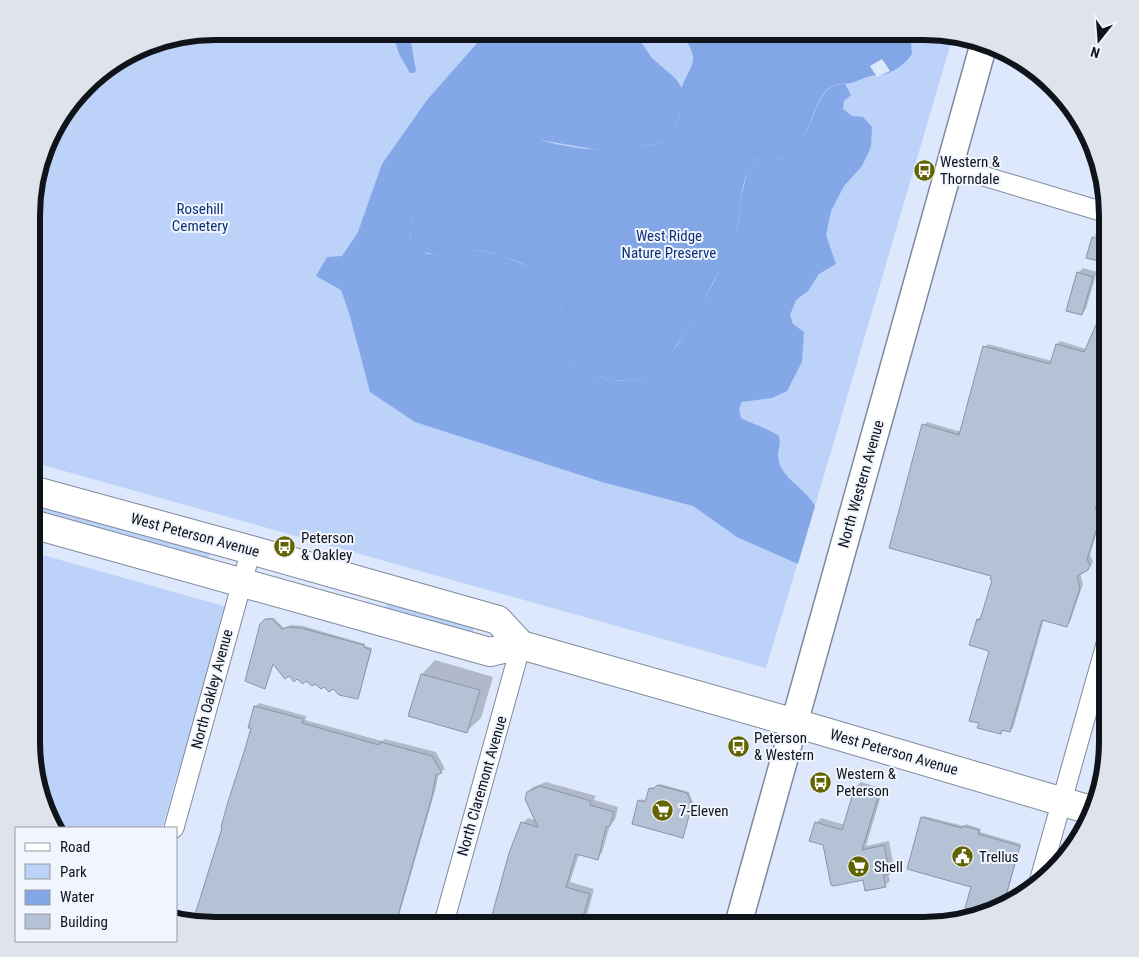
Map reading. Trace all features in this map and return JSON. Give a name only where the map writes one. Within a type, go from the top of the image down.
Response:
[{"type":"main road","name":"North Western Avenue","points":[[741,917],[982,50]]},
{"type":"main road","name":"West Peterson Avenue","points":[[40,492],[498,620],[521,646]]},
{"type":"main road","name":"West Peterson Avenue","points":[[40,526],[490,652],[521,646],[795,723],[1086,809]]},
{"type":"street","points":[[950,166],[1099,211]]},
{"type":"street","name":"North Oakley Avenue","points":[[174,827],[251,550]]},
{"type":"street","name":"North Claremont Avenue","points":[[446,917],[521,646]]},
{"type":"street","points":[[1042,871],[1099,669]]},
{"type":"green space","points":[[204,40],[935,40],[951,42],[766,668],[40,464],[40,204],[43,181],[53,148],[63,128],[76,109],[91,91],[128,63],[159,49],[181,43]]},
{"type":"green space","points":[[40,505],[210,553],[207,561],[40,514]]},
{"type":"green space","points":[[40,554],[227,607],[162,827],[62,827],[49,798],[43,776],[40,753]]},
{"type":"green space","points":[[387,604],[475,626],[472,635],[384,611]]},
{"type":"shaded area","points":[[394,40],[421,40],[411,42],[416,71],[414,73],[410,73],[399,54]]},
{"type":"shaded area","points":[[479,40],[639,40],[652,58],[676,79],[682,88],[681,109],[677,124],[672,135],[665,142],[629,150],[599,150],[540,140],[427,167],[417,196],[412,215],[411,245],[428,254],[470,250],[484,251],[500,255],[540,271],[552,279],[560,295],[563,339],[572,362],[600,377],[619,381],[637,380],[653,374],[678,344],[714,282],[738,227],[740,201],[748,169],[754,159],[780,159],[788,148],[806,131],[820,100],[829,88],[845,84],[851,95],[844,101],[843,109],[852,116],[863,117],[872,127],[871,147],[862,166],[844,186],[831,211],[826,235],[836,264],[819,274],[808,291],[796,300],[790,315],[793,324],[804,332],[802,362],[787,391],[772,398],[742,402],[739,409],[741,418],[779,436],[778,456],[783,471],[815,506],[798,564],[737,537],[693,506],[602,482],[415,422],[370,392],[350,316],[341,290],[316,276],[327,257],[342,256],[358,232],[382,164],[427,100]]},
{"type":"water","points":[[686,40],[911,40],[912,54],[903,65],[890,72],[870,76],[851,83],[832,86],[821,97],[808,127],[792,145],[787,156],[775,159],[754,159],[743,185],[738,226],[724,261],[700,307],[673,351],[651,375],[642,379],[621,381],[591,373],[572,361],[565,354],[562,343],[562,312],[559,295],[553,281],[545,274],[490,252],[475,251],[436,254],[427,253],[411,245],[411,225],[415,200],[422,176],[433,159],[456,144],[485,135],[503,132],[567,146],[596,150],[638,148],[665,141],[673,132],[678,121],[682,89],[693,60]]},
{"type":"pier","points":[[882,59],[890,71],[877,77],[870,66]]},
{"type":"building","points":[[1092,237],[1099,239],[1099,261],[1086,258]]},
{"type":"building","points":[[1077,272],[1093,277],[1082,315],[1066,311]]},
{"type":"building","points":[[1099,318],[1099,505],[1095,508],[1099,516],[1099,529],[1096,531],[1087,559],[1090,565],[1088,570],[1077,576],[1080,588],[1067,627],[1042,620],[1010,732],[1002,730],[1001,734],[977,728],[979,723],[969,721],[989,651],[969,645],[977,619],[980,620],[992,580],[990,579],[991,576],[889,548],[922,424],[959,435],[983,346],[1050,364],[1056,344],[1084,352]]},
{"type":"building","points":[[265,619],[272,619],[282,629],[288,627],[301,628],[364,645],[364,647],[371,650],[358,699],[339,695],[333,689],[329,692],[324,687],[321,689],[315,684],[312,686],[306,681],[303,684],[297,679],[294,682],[289,676],[285,679],[273,664],[265,689],[245,681],[260,624]]},
{"type":"building","points":[[421,674],[480,690],[467,733],[408,716]]},
{"type":"building","points":[[254,706],[303,719],[302,723],[379,745],[380,742],[432,756],[442,773],[436,775],[432,796],[398,917],[204,917],[195,915],[251,728],[248,728]]},
{"type":"building","name":"7-Eleven","points":[[657,785],[687,793],[692,805],[683,838],[632,824],[638,800],[645,802],[649,788],[653,789]]},
{"type":"building","points":[[540,786],[591,801],[590,805],[614,812],[610,826],[606,827],[598,860],[576,854],[566,887],[590,894],[583,917],[491,917],[509,853],[521,822],[538,827],[525,799],[527,792]]},
{"type":"building","points":[[855,786],[879,794],[862,850],[884,845],[890,874],[883,875],[886,887],[865,891],[863,880],[831,885],[823,845],[809,841],[815,822],[842,830]]},
{"type":"building","name":"Trellus","points":[[921,817],[962,828],[963,826],[979,830],[978,834],[1020,846],[1006,897],[972,910],[965,908],[971,887],[907,869]]},
{"type":"place","name":"Western & Thorndale","points":[[924,171]]},
{"type":"place","name":"Peterson & Oakley","points":[[285,547]]},
{"type":"place","name":"Peterson & Western","points":[[738,747]]},
{"type":"place","name":"Western & Peterson","points":[[820,783]]},
{"type":"place","name":"7-Eleven","points":[[663,811]]},
{"type":"place","name":"Trellus","points":[[963,857]]},
{"type":"place","name":"Shell","points":[[858,867]]},
{"type":"park label","name":"Rosehill Cemetery","points":[[200,218]]},
{"type":"park label","name":"West Ridge Nature Preserve","points":[[669,244]]}]
